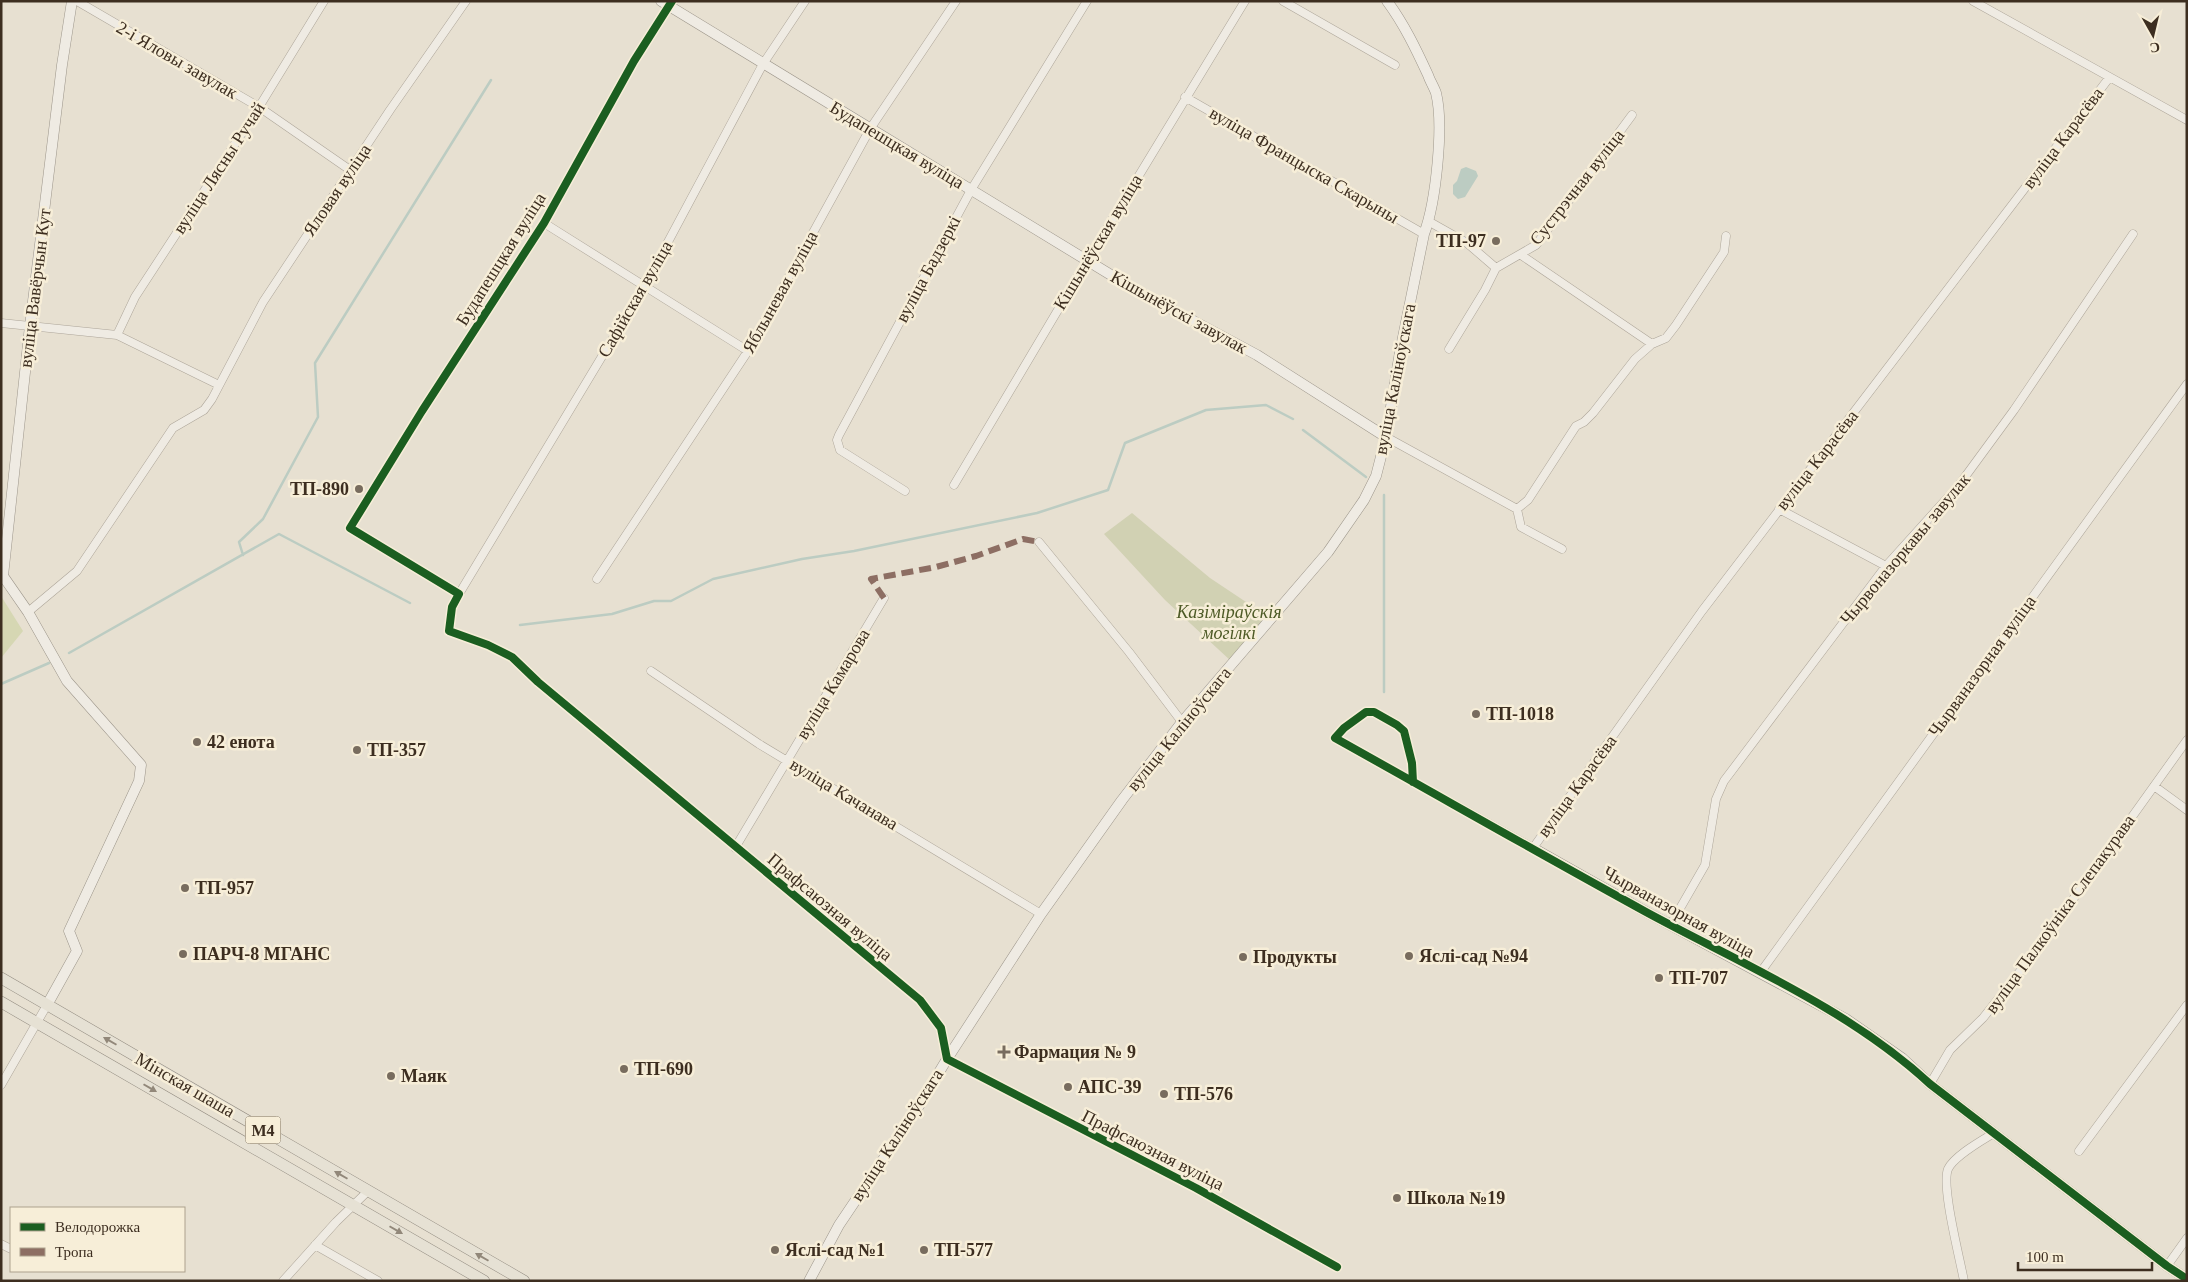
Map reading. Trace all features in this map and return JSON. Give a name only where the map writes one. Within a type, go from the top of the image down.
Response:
[{"type":"main road","name":"Мінская шаша","points":[[1,978],[524,1281]]},
{"type":"main road","name":"Мінская шаша","points":[[1,1002],[484,1281]]},
{"type":"street","name":"вуліца Вавёрчын Кут","points":[[2,574],[30,326],[62,65],[72,1]]},
{"type":"street","name":"2-і Яловы завулак","points":[[77,1],[259,107],[350,170]]},
{"type":"street","name":"вуліца Лясны Ручай","points":[[117,335],[135,297],[259,107],[324,1]]},
{"type":"street","name":"Яловая вуліца","points":[[28,612],[77,571],[173,428],[204,410],[263,302],[350,170],[466,1]]},
{"type":"street","name":"Сафійская вуліца","points":[[458,594],[645,285],[763,64],[806,1]]},
{"type":"street","name":"Яблыневая вуліца","points":[[597,579],[748,351],[870,129],[956,1]]},
{"type":"street","name":"вуліца Бадзеркі","points":[[905,491],[840,450],[837,440],[971,190],[1087,1]]},
{"type":"street","name":"Кішынёўская вуліца","points":[[954,485],[1087,260],[1244,1]]},
{"type":"street","points":[[1284,1],[1395,65]]},
{"type":"street","name":"вуліца Каліноўскага","points":[[809,1281],[839,1224],[917,1109],[946,1059],[1041,914],[1122,800],[1182,722],[1328,552],[1364,500],[1376,476],[1386,437],[1400,352],[1428,221],[1437,156],[1439,125],[1436,92],[1419,52],[1387,1]]},
{"type":"street","points":[[1973,1],[2108,78],[2187,120]]},
{"type":"street","name":"Будапешцкая вуліца","points":[[458,594],[350,528],[422,411],[544,223],[667,3],[763,64],[971,190]]},
{"type":"street","name":"вуліца Карасёва","points":[[1533,848],[1779,508],[2108,78]]},
{"type":"street","name":"вуліца Францыска Скарыны","points":[[1185,97],[1424,234]]},
{"type":"street","name":"Сустрэчная вуліца","points":[[1496,268],[1536,245],[1632,115]]},
{"type":"street","name":"Кішынёўскі завулак","points":[[971,190],[1182,316],[1257,355],[1386,437]]},
{"type":"street","points":[[1428,221],[1467,243],[1496,268],[1486,290],[1449,349]]},
{"type":"street","points":[[544,223],[748,351]]},
{"type":"street","name":"Чырвоназоркавы завулак","points":[[1671,924],[1705,864],[1716,799],[1724,781],[1886,566],[1959,486],[2014,410],[2133,234]]},
{"type":"street","points":[[1517,509],[1528,500],[1576,426],[1588,418],[1635,359],[1652,344],[1666,338],[1676,325],[1724,252],[1726,236]]},
{"type":"street","points":[[1521,255],[1652,344]]},
{"type":"street","points":[[1,323],[117,335],[219,385]]},
{"type":"street","name":"Чырваназорная вуліца","points":[[1760,973],[2187,384]]},
{"type":"street","points":[[1386,437],[1517,509]]},
{"type":"street","points":[[1779,508],[1886,566]]},
{"type":"street","points":[[1517,509],[1520,527],[1562,549]]},
{"type":"street","points":[[1039,542],[1129,652],[1182,722]]},
{"type":"street","points":[[1,1085],[77,951],[69,931],[139,781],[141,765],[67,680],[28,612],[2,574]]},
{"type":"street","name":"Прафсаюзная вуліца","points":[[458,594],[452,607],[449,631],[488,645],[512,657],[538,682],[920,1000],[941,1028],[946,1059],[1196,1188],[1337,1267]]},
{"type":"street","name":"вуліца Камарова","points":[[736,848],[884,598]]},
{"type":"street","name":"вуліца Качанава","points":[[650,671],[759,744],[1041,914]]},
{"type":"street","name":"Чырваназорная вуліца","points":[[1413,782],[1412,763],[1404,731],[1374,712],[1366,712],[1344,728],[1335,738],[1413,782],[1533,848],[1648,913],[1846,1019],[1902,1058],[1930,1084],[2167,1266],[2187,1279]]},
{"type":"street","name":"вуліца Палкоўніка Слепакурава","points":[[1930,1084],[1950,1050],[1983,1018],[2036,951],[2187,740]]},
{"type":"street","points":[[2154,786],[2187,810]]},
{"type":"street","points":[[2079,1152],[2187,1005]]},
{"type":"street","points":[[1964,1281],[1946,1187],[1948,1170],[1954,1160],[1994,1133]]},
{"type":"street","points":[[283,1281],[314,1245],[368,1191]]},
{"type":"street","points":[[2167,1266],[2187,1238]]},
{"type":"street","points":[[314,1245],[378,1281]]},
{"type":"green space","name":"Казіміраўскія могілкі","points":[[1132,513],[1210,578],[1270,618],[1231,661],[1165,600],[1104,534]]},
{"type":"green space","points":[[1,596],[23,631],[1,658]]},
{"type":"shaded area","points":[[1466,167],[1476,171],[1478,176],[1465,197],[1458,199],[1453,194],[1453,185],[1457,181],[1461,169]]},
{"type":"waterway","points":[[243,555],[239,542],[263,519],[318,417],[315,363],[491,80]]},
{"type":"waterway","points":[[520,625],[612,614],[654,601],[671,601],[713,579],[802,559],[854,551],[1037,513],[1108,490],[1125,443],[1206,410],[1266,405],[1293,419]]},
{"type":"waterway","points":[[1303,430],[1366,477]]},
{"type":"waterway","points":[[1384,495],[1384,692]]},
{"type":"waterway","points":[[69,653],[279,534],[410,603]]},
{"type":"waterway","points":[[1,684],[49,663]]},
{"type":"marked path","points":[[884,598],[871,579],[936,567],[976,556],[1023,539],[1039,542]]},
{"type":"cycle path","points":[[672,1],[634,61],[544,223],[422,411],[350,528],[459,594],[452,607],[449,631],[488,645],[512,657],[538,682],[920,1000],[941,1028],[947,1059],[1196,1188],[1337,1267]]},
{"type":"cycle path","points":[[1413,782],[1412,763],[1404,731],[1374,712],[1366,712],[1344,728],[1335,738],[1374,760],[1413,782],[1452,804],[1568,869],[1646,912],[1757,969],[1830,1010],[1898,1057],[1930,1084],[2167,1266],[2187,1279]]},
{"type":"place","name":"ТП-97","points":[[1496,241]]},
{"type":"place","name":"ТП-890","points":[[359,489]]},
{"type":"place","name":"ТП-1018","points":[[1476,714]]},
{"type":"place","name":"42 енота","points":[[197,742]]},
{"type":"place","name":"ТП-357","points":[[357,750]]},
{"type":"place","name":"ТП-957","points":[[185,888]]},
{"type":"place","name":"ПАРЧ-8 МГАНС","points":[[183,954]]},
{"type":"place","name":"Яслі-сад №94","points":[[1409,956]]},
{"type":"place","name":"Продукты","points":[[1243,957]]},
{"type":"place","name":"ТП-707","points":[[1659,978]]},
{"type":"place","name":"Фармация № 9","points":[[1004,1052]]},
{"type":"place","name":"ТП-690","points":[[624,1069]]},
{"type":"place","name":"Маяк","points":[[391,1076]]},
{"type":"place","name":"АПС-39","points":[[1068,1087]]},
{"type":"place","name":"ТП-576","points":[[1164,1094]]},
{"type":"place","name":"Школа №19","points":[[1397,1198]]},
{"type":"place","name":"Яслі-сад №1","points":[[775,1250]]},
{"type":"place","name":"ТП-577","points":[[924,1250]]}]
